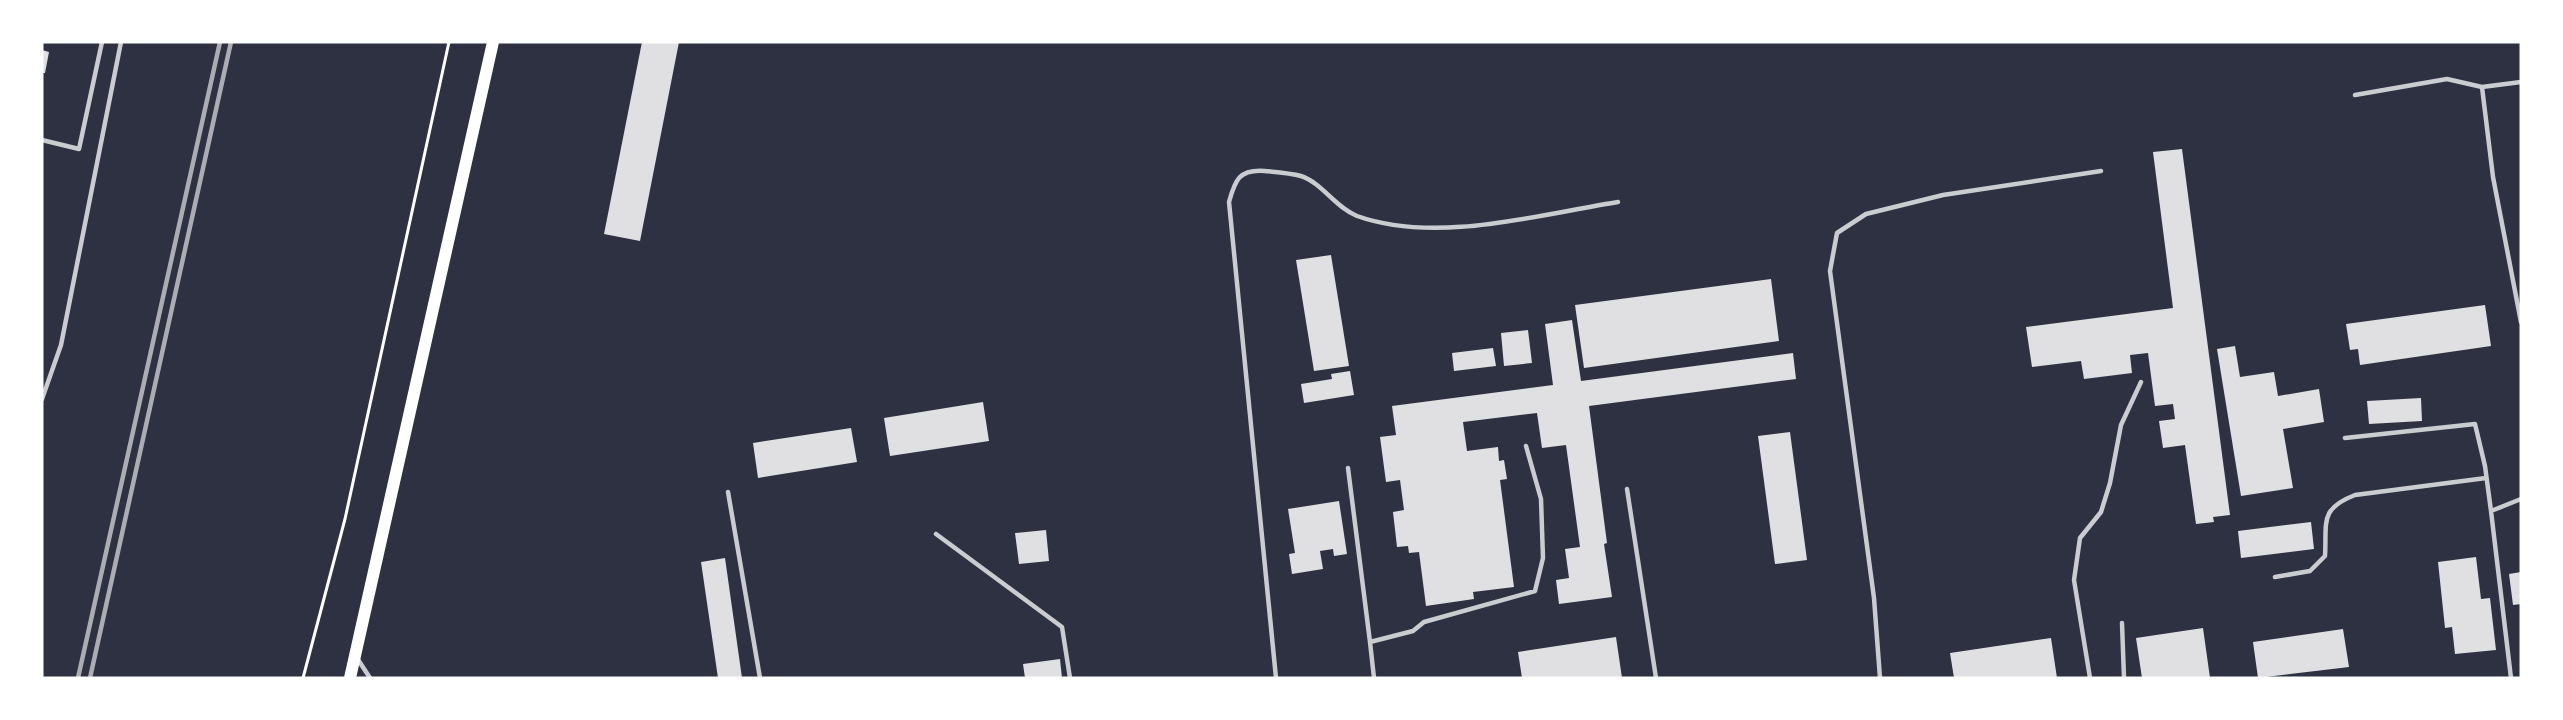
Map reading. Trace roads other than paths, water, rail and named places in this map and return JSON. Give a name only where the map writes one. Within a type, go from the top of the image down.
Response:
[{"type":"main road","points":[[350,678],[493,42]]},
{"type":"lane","points":[[42,140],[79,148],[102,42]]},
{"type":"lane","points":[[42,399],[61,345],[121,42]]},
{"type":"lane","points":[[2355,95],[2447,79],[2482,87],[2521,82]]},
{"type":"lane","points":[[2482,87],[2493,177],[2521,322]]},
{"type":"lane","points":[[1276,678],[1229,202],[1234,183],[1243,173],[1263,171],[1302,176],[1354,215],[1404,227],[1461,227],[1618,202]]},
{"type":"lane","points":[[1880,678],[1874,598],[1830,271],[1838,234],[1866,214],[1943,195],[2101,171]]},
{"type":"lane","points":[[2090,678],[2074,580],[2080,538],[2101,512],[2110,483],[2121,424],[2141,382]]},
{"type":"lane","points":[[2345,438],[2475,424],[2491,511],[2511,678]]},
{"type":"lane","points":[[1370,642],[1413,631],[1424,622],[1535,591],[1543,558],[1541,499],[1526,446]]},
{"type":"lane","points":[[1348,468],[1374,678]]},
{"type":"lane","points":[[2274,577],[2310,571],[2325,556],[2327,514],[2337,502],[2355,495],[2486,478]]},
{"type":"lane","points":[[1627,489],[1656,678]]},
{"type":"lane","points":[[728,492],[760,678]]},
{"type":"lane","points":[[2491,511],[2521,499]]},
{"type":"lane","points":[[2514,503],[2521,506]]},
{"type":"lane","points":[[936,534],[1062,627],[1070,678]]},
{"type":"lane","points":[[2122,623],[2124,678]]},
{"type":"lane","points":[[355,656],[370,678]]},
{"type":"railway","points":[[78,678],[220,42]]},
{"type":"railway","points":[[90,678],[231,42]]}]
